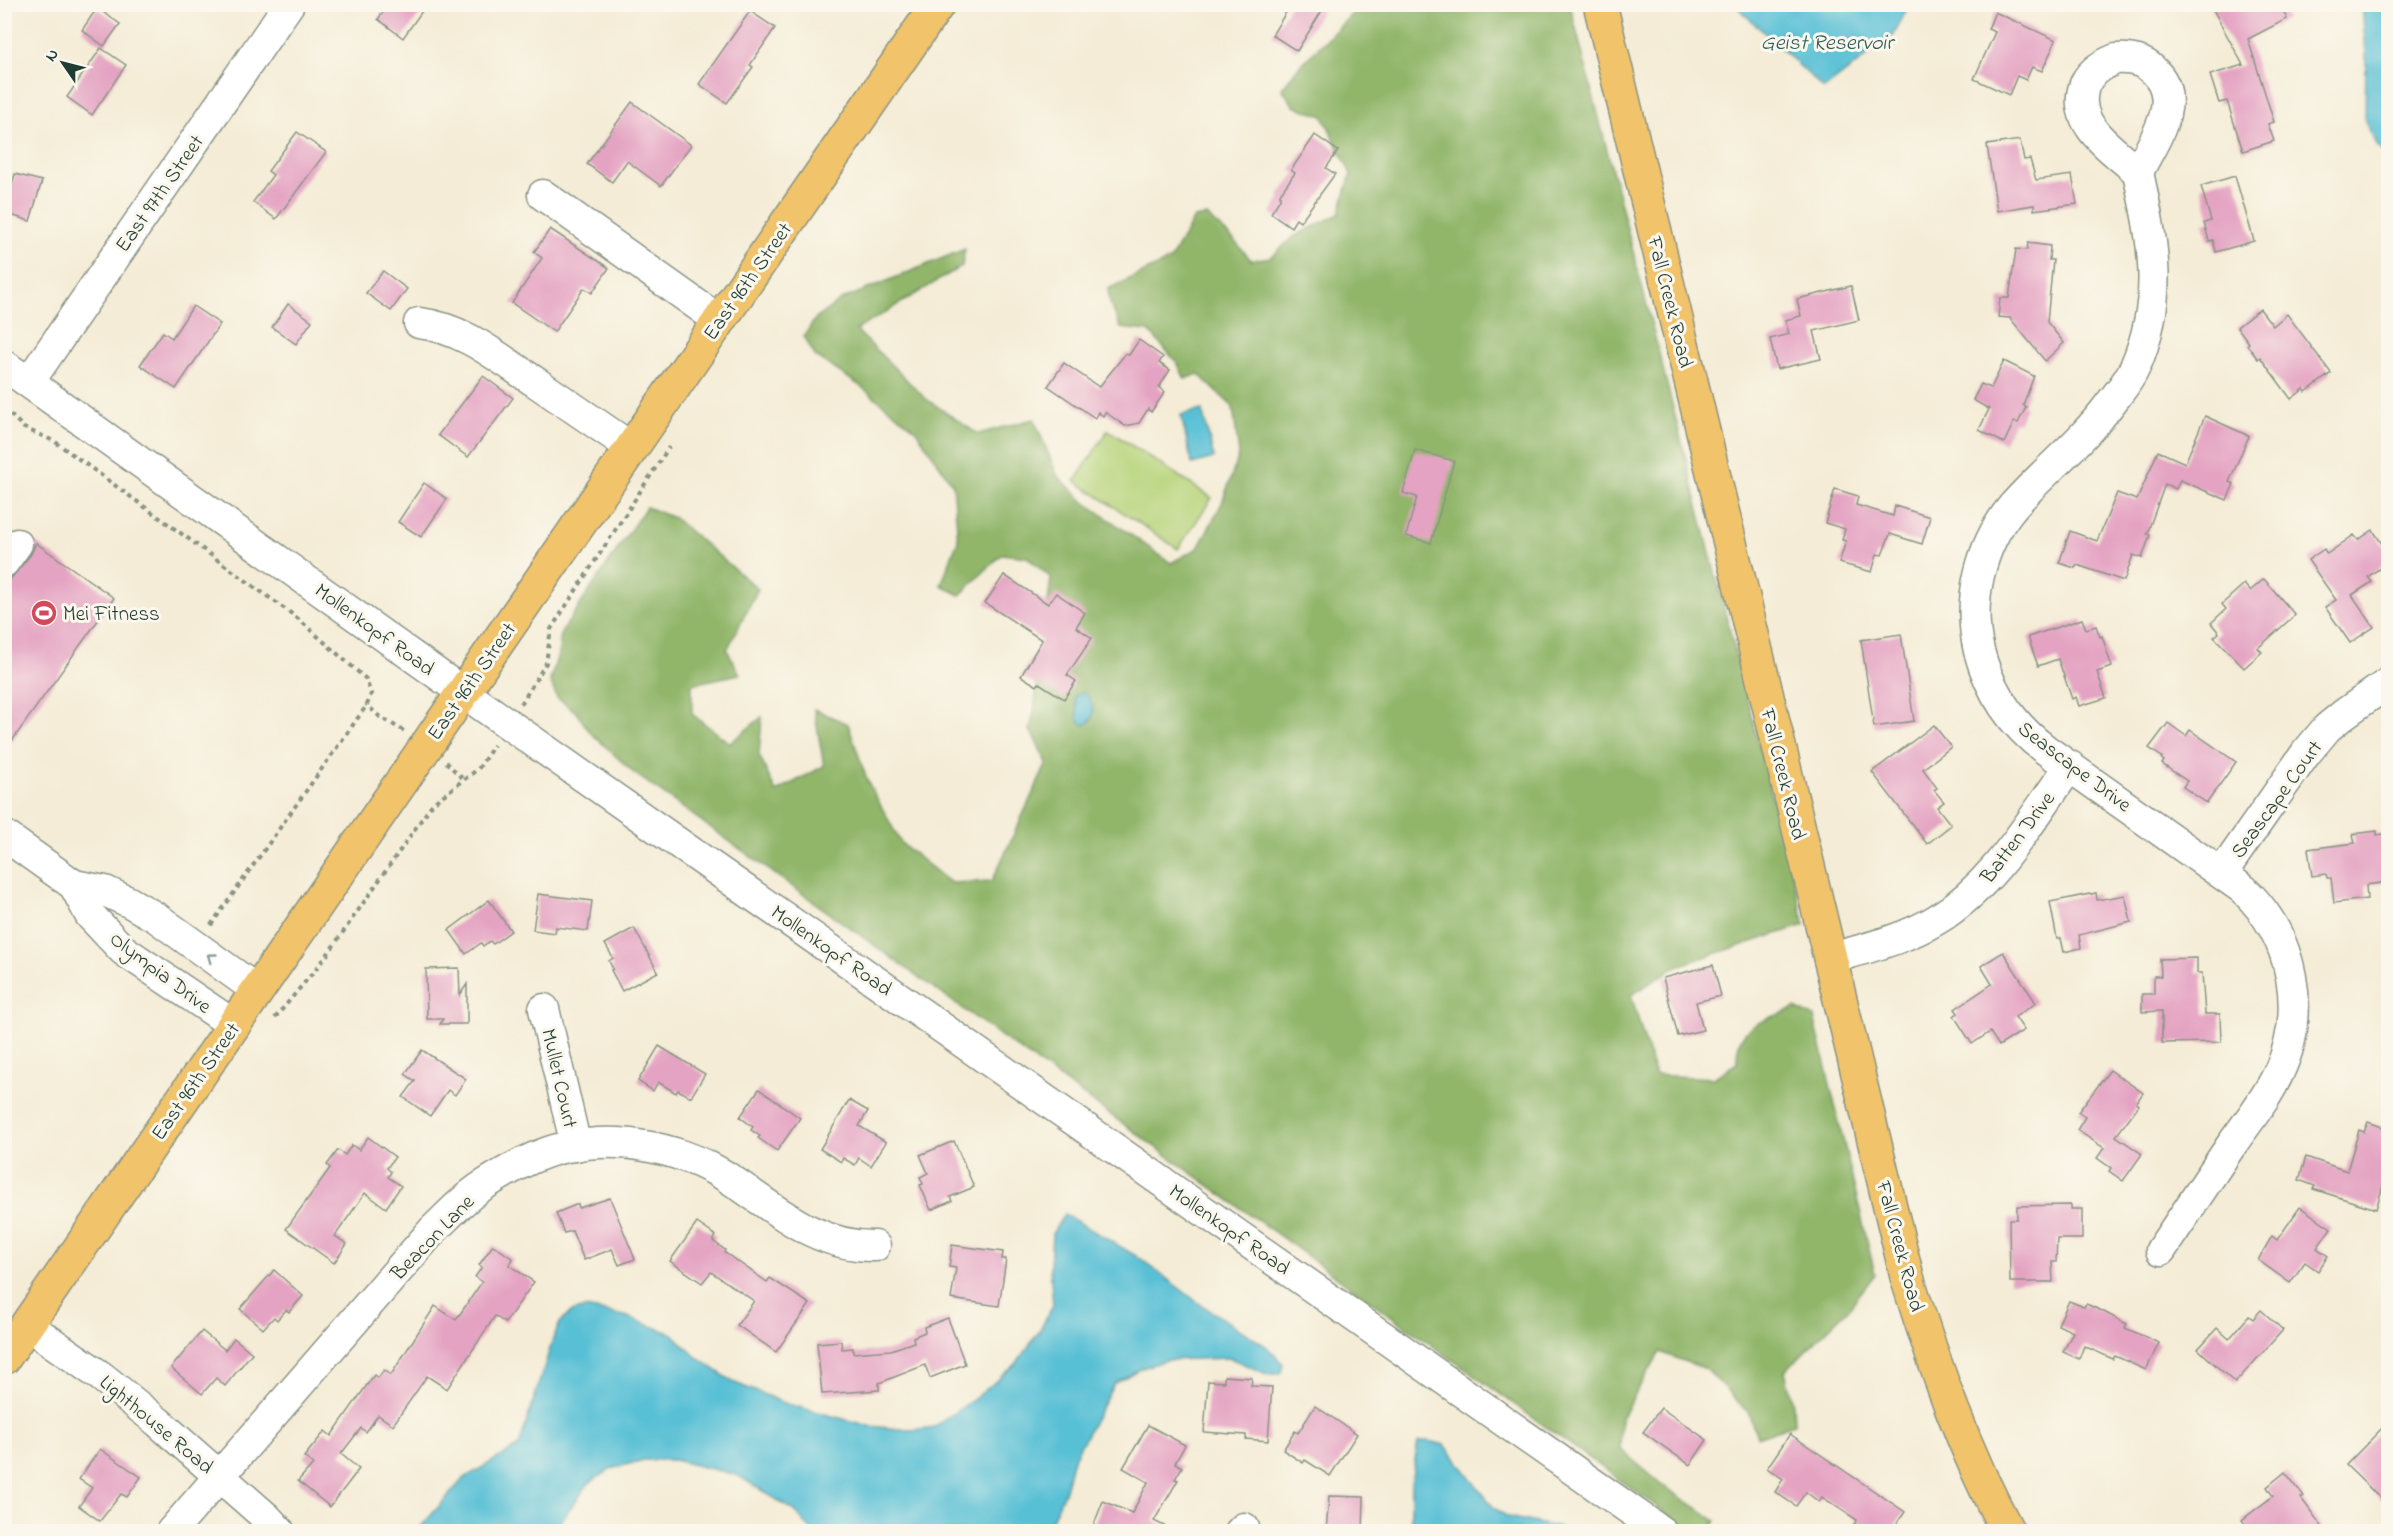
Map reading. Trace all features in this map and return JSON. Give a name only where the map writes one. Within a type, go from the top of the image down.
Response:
[{"type":"main road","name":"East 96th Street","points":[[4,1358],[938,4]]},
{"type":"main road","name":"Fall Creek Road","points":[[1600,4],[1829,959],[1916,1307],[1951,1408],[1976,1467],[2008,1532]]},
{"type":"street","name":"East 97th Street","points":[[29,382],[290,4]]},
{"type":"street","name":"Seascape Drive","points":[[2138,172],[2154,252],[2155,273],[2149,325],[2143,345],[2120,393],[2100,418],[2013,507],[2000,524],[1986,552],[1976,593],[1975,635],[1991,686],[2001,704],[2021,729],[2222,873],[2259,906],[2281,942],[2292,982],[2294,1014],[2291,1036],[2282,1066],[2272,1085],[2161,1250]]},
{"type":"street","points":[[543,195],[720,321]]},
{"type":"street","points":[[419,323],[440,326],[492,353],[632,448]]},
{"type":"street","name":"Mollenkopf Road","points":[[4,365],[464,693],[1662,1532]]},
{"type":"street","name":"Seascape Court","points":[[2222,873],[2306,753],[2344,714],[2388,683]]},
{"type":"street","name":"Batten Drive","points":[[1829,959],[1907,935],[1936,920],[1971,895],[1994,872],[2070,766]]},
{"type":"street","name":"Olympia Drive","points":[[4,835],[74,885],[105,891],[129,902],[196,946],[258,991]]},
{"type":"street","name":"Olympia Drive","points":[[74,885],[90,915],[123,950],[234,1025]]},
{"type":"street","name":"Mullet Court","points":[[544,1009],[576,1146]]},
{"type":"street","name":"Beacon Lane","points":[[171,1532],[433,1230],[456,1207],[481,1187],[500,1176],[556,1150],[597,1143],[630,1144],[684,1156],[723,1175],[804,1229],[838,1242],[875,1246]]},
{"type":"street","name":"Lighthouse Road","points":[[27,1325],[102,1377],[220,1475],[279,1532]]},
{"type":"path","points":[[4,408],[24,428],[62,447],[296,617],[366,679],[371,694],[367,705],[196,946]]},
{"type":"path","points":[[272,1022],[325,958],[433,803],[478,769],[532,689],[546,663],[550,629],[669,446]]},
{"type":"path","points":[[367,705],[380,717],[428,744],[464,780]]},
{"type":"green space","points":[[1361,5],[1570,5],[1805,925],[1677,966],[1631,995],[1655,1075],[1713,1078],[1737,1063],[1737,1050],[1741,1040],[1754,1026],[1795,1008],[1814,1017],[1875,1274],[1849,1308],[1785,1371],[1793,1404],[1794,1424],[1757,1437],[1748,1412],[1707,1370],[1660,1352],[1621,1418],[1620,1449],[1661,1484],[1716,1521],[1710,1531],[1691,1531],[634,773],[591,733],[575,711],[557,698],[550,681],[559,651],[561,633],[646,507],[674,518],[758,589],[727,650],[740,674],[692,684],[692,714],[730,743],[762,717],[759,755],[776,792],[824,766],[814,709],[848,724],[867,780],[901,843],[951,883],[992,881],[1047,763],[1030,730],[1051,578],[1027,557],[1002,554],[960,595],[941,585],[958,540],[953,485],[915,429],[859,385],[815,356],[804,336],[816,318],[841,300],[965,249],[962,266],[856,330],[925,398],[978,434],[1034,419],[1057,475],[1083,501],[1171,563],[1198,548],[1222,503],[1239,455],[1233,407],[1198,374],[1185,379],[1178,364],[1149,331],[1121,328],[1110,303],[1108,289],[1170,260],[1194,218],[1207,216],[1233,239],[1251,260],[1271,257],[1295,236],[1339,214],[1351,174],[1323,116],[1294,106],[1282,88],[1296,70]]},
{"type":"green space","points":[[1108,430],[1212,498],[1178,549],[1075,481]]},
{"type":"water","name":"Geist Reservoir","points":[[1735,5],[1909,5],[1894,35],[1824,89]]},
{"type":"water","points":[[2362,5],[2388,5],[2388,156],[2378,147],[2365,121],[2366,53]]},
{"type":"water","points":[[1202,410],[1214,458],[1192,464],[1181,415]]},
{"type":"water","points":[[1083,692],[1090,700],[1093,710],[1091,719],[1084,725],[1078,720],[1075,696]]},
{"type":"water","points":[[1064,1214],[1140,1258],[1200,1304],[1266,1346],[1283,1364],[1281,1373],[1269,1375],[1230,1358],[1166,1360],[1139,1369],[1114,1384],[1072,1462],[1065,1490],[1047,1531],[812,1531],[795,1511],[737,1475],[674,1460],[644,1460],[611,1469],[589,1483],[553,1531],[417,1531],[464,1478],[519,1446],[560,1323],[571,1312],[586,1308],[625,1316],[673,1334],[694,1355],[733,1382],[787,1404],[870,1426],[911,1430],[934,1427],[978,1396],[1016,1364],[1040,1330],[1053,1305],[1050,1268],[1052,1234]]},
{"type":"water","points":[[1428,1441],[1445,1445],[1494,1508],[1508,1517],[1575,1531],[1411,1531],[1411,1483],[1418,1442]]},
{"type":"building","points":[[389,4],[427,4],[403,38],[378,19]]},
{"type":"building","points":[[1291,4],[1326,4],[1297,51],[1272,35]]},
{"type":"building","points":[[2210,4],[2280,4],[2287,19],[2248,39],[2274,122],[2268,124],[2274,141],[2243,151],[2227,101],[2219,103],[2210,75],[2243,65]]},
{"type":"building","points":[[97,8],[120,24],[104,46],[82,30]]},
{"type":"building","points":[[750,11],[775,28],[750,65],[753,67],[727,103],[699,84]]},
{"type":"building","points":[[1995,12],[2056,40],[2042,71],[2032,67],[2026,80],[2017,76],[2009,95],[1974,79],[1995,32],[1988,29]]},
{"type":"building","points":[[101,48],[126,65],[92,115],[67,97]]},
{"type":"building","points":[[632,102],[691,145],[661,186],[627,161],[612,182],[587,164]]},
{"type":"building","points":[[297,132],[326,152],[276,219],[253,202],[273,175],[268,171]]},
{"type":"building","points":[[1315,135],[1338,151],[1326,168],[1335,174],[1300,222],[1296,219],[1291,227],[1271,213],[1280,199],[1280,194],[1295,173],[1291,170]]},
{"type":"building","points":[[2020,140],[2024,160],[2030,159],[2036,180],[2072,175],[2077,204],[2034,210],[2034,205],[1997,211],[1987,145]]},
{"type":"building","points":[[15,174],[42,181],[30,221],[4,213],[4,182],[12,184]]},
{"type":"building","points":[[2235,176],[2254,241],[2216,252],[2213,240],[2209,241],[2204,223],[2211,221],[2201,186]]},
{"type":"building","points":[[550,229],[609,268],[592,293],[584,288],[554,332],[512,303],[542,258],[534,252]]},
{"type":"building","points":[[2028,243],[2050,246],[2049,260],[2053,260],[2047,322],[2064,343],[2045,361],[2010,318],[1998,317],[2000,298],[2009,298],[2016,249],[2027,250]]},
{"type":"building","points":[[383,271],[407,289],[391,311],[366,293]]},
{"type":"building","points":[[1851,286],[1859,320],[1814,331],[1821,359],[1777,369],[1770,339],[1789,334],[1785,320],[1801,316],[1797,299]]},
{"type":"building","points":[[288,304],[312,321],[296,344],[272,327]]},
{"type":"building","points":[[193,306],[220,324],[176,389],[140,365],[163,332],[172,338]]},
{"type":"building","points":[[2260,309],[2273,326],[2287,314],[2331,373],[2306,392],[2304,389],[2291,399],[2260,357],[2258,359],[2247,345],[2249,343],[2237,327]]},
{"type":"building","points":[[1139,340],[1163,357],[1159,363],[1170,370],[1159,387],[1165,392],[1151,412],[1148,409],[1139,423],[1125,426],[1105,412],[1103,416],[1098,412],[1095,418],[1048,386],[1064,363],[1099,387],[1126,353],[1129,355]]},
{"type":"building","points":[[2004,361],[2034,376],[2023,405],[2026,407],[2018,423],[2014,422],[2004,443],[1979,430],[1989,409],[1973,400],[1981,384],[1991,388]]},
{"type":"building","points":[[483,376],[513,398],[468,457],[438,435]]},
{"type":"building","points":[[2205,416],[2249,436],[2229,482],[2234,484],[2227,500],[2180,480],[2176,489],[2165,484],[2147,534],[2150,535],[2142,558],[2133,555],[2124,581],[2077,565],[2075,568],[2059,563],[2070,531],[2097,541],[2117,493],[2137,500],[2158,451],[2185,463]]},
{"type":"building","points":[[1415,450],[1454,461],[1431,543],[1406,536],[1417,497],[1403,493]]},
{"type":"building","points":[[424,483],[447,499],[421,537],[398,522]]},
{"type":"building","points":[[1835,489],[1858,496],[1856,505],[1893,516],[1895,506],[1930,517],[1922,544],[1890,534],[1882,555],[1877,554],[1872,572],[1839,563],[1846,541],[1842,540],[1845,529],[1825,523]]},
{"type":"building","points":[[2373,530],[2388,553],[2388,562],[2368,577],[2372,582],[2352,595],[2374,627],[2350,643],[2325,607],[2336,600],[2308,560],[2324,549],[2327,554],[2354,535],[2358,540]]},
{"type":"building","points":[[36,543],[114,598],[4,752],[4,587],[31,554]]},
{"type":"building","points":[[1004,575],[1048,604],[1056,593],[1085,613],[1076,627],[1092,638],[1067,675],[1076,681],[1064,699],[1039,683],[1037,686],[1021,676],[1042,640],[985,603]]},
{"type":"building","points":[[2264,579],[2295,615],[2258,648],[2262,652],[2244,668],[2214,637],[2219,633],[2211,623],[2226,609],[2222,604],[2244,584],[2250,591]]},
{"type":"building","points":[[2082,619],[2086,629],[2096,626],[2100,637],[2102,636],[2112,667],[2097,672],[2106,698],[2079,706],[2076,697],[2072,699],[2058,659],[2038,666],[2028,637]]},
{"type":"building","points":[[1901,634],[1914,721],[1874,727],[1861,640]]},
{"type":"building","points":[[2168,723],[2186,736],[2190,730],[2236,762],[2207,803],[2183,787],[2187,781],[2162,764],[2164,761],[2162,757],[2149,748]]},
{"type":"building","points":[[1934,725],[1951,747],[1923,769],[1937,788],[1934,790],[1944,802],[1937,807],[1951,825],[1927,844],[1872,772]]},
{"type":"building","points":[[2377,831],[2377,835],[2384,834],[2388,882],[2366,885],[2367,899],[2334,903],[2331,878],[2327,878],[2326,874],[2312,876],[2308,849],[2355,843],[2353,834]]},
{"type":"building","points":[[2096,893],[2097,900],[2125,895],[2131,922],[2079,935],[2081,948],[2064,952],[2061,938],[2057,939],[2050,902]]},
{"type":"building","points":[[538,894],[592,901],[588,931],[556,927],[555,933],[533,930]]},
{"type":"building","points":[[489,900],[511,931],[493,944],[490,941],[483,946],[481,943],[466,954],[449,930]]},
{"type":"building","points":[[634,928],[658,972],[622,991],[611,970],[613,969],[609,961],[613,958],[605,944]]},
{"type":"building","points":[[2003,952],[2036,1003],[2015,1017],[2024,1030],[1999,1046],[1990,1032],[1972,1044],[1954,1016],[1958,1013],[1955,1009],[1992,984],[1981,966]]},
{"type":"building","points":[[2197,958],[2197,973],[2202,973],[2205,1014],[2220,1014],[2221,1042],[2162,1043],[2162,1011],[2142,1012],[2142,994],[2154,994],[2154,976],[2161,976],[2160,959]]},
{"type":"building","points":[[1713,965],[1721,996],[1696,1002],[1703,1030],[1678,1036],[1663,978]]},
{"type":"building","points":[[459,968],[460,995],[467,984],[467,1024],[440,1024],[443,1019],[427,1019],[426,969]]},
{"type":"building","points":[[659,1046],[705,1074],[691,1097],[678,1090],[676,1093],[658,1082],[653,1091],[638,1081]]},
{"type":"building","points":[[422,1050],[466,1079],[455,1095],[448,1090],[430,1116],[403,1097],[415,1081],[405,1074]]},
{"type":"building","points":[[2110,1070],[2143,1093],[2136,1103],[2139,1105],[2116,1136],[2142,1154],[2123,1181],[2097,1158],[2104,1148],[2077,1130],[2085,1117],[2078,1112]]},
{"type":"building","points":[[759,1089],[800,1118],[777,1151],[758,1138],[760,1136],[751,1130],[753,1127],[740,1117]]},
{"type":"building","points":[[849,1100],[868,1111],[859,1126],[886,1142],[871,1166],[859,1158],[855,1165],[843,1158],[841,1162],[820,1149]]},
{"type":"building","points":[[2368,1122],[2388,1129],[2388,1184],[2384,1182],[2376,1209],[2313,1189],[2315,1186],[2299,1180],[2306,1157],[2347,1171],[2359,1130],[2364,1132]]},
{"type":"building","points":[[368,1137],[395,1157],[387,1168],[391,1172],[388,1177],[401,1186],[386,1208],[365,1193],[335,1236],[347,1244],[334,1263],[286,1229],[330,1168],[327,1165],[338,1150],[345,1155],[352,1145],[359,1150]]},
{"type":"building","points":[[954,1141],[974,1187],[950,1197],[952,1201],[931,1210],[920,1185],[923,1184],[920,1177],[928,1173],[920,1155]]},
{"type":"building","points":[[610,1198],[635,1259],[619,1265],[612,1249],[584,1260],[572,1231],[564,1233],[556,1213],[578,1204],[579,1208]]},
{"type":"building","points":[[2071,1205],[2071,1209],[2082,1209],[2082,1239],[2057,1239],[2056,1262],[2052,1262],[2053,1282],[2010,1282],[2009,1219],[2017,1219],[2017,1206]]},
{"type":"building","points":[[2300,1207],[2331,1228],[2317,1248],[2328,1256],[2318,1271],[2305,1262],[2290,1283],[2258,1260],[2272,1236],[2277,1240]]},
{"type":"building","points":[[697,1223],[716,1236],[713,1241],[725,1250],[724,1252],[767,1282],[770,1278],[810,1304],[776,1352],[737,1325],[754,1301],[711,1272],[702,1283],[670,1261]]},
{"type":"building","points":[[493,1245],[513,1259],[509,1265],[534,1282],[505,1323],[495,1316],[447,1389],[427,1376],[393,1425],[378,1415],[366,1432],[361,1428],[341,1454],[359,1469],[330,1507],[298,1481],[313,1464],[304,1457],[325,1431],[331,1436],[374,1375],[378,1378],[384,1370],[391,1375],[435,1306],[456,1320],[482,1282],[475,1277],[482,1267],[479,1265]]},
{"type":"building","points":[[952,1245],[1003,1252],[1002,1259],[1006,1259],[999,1306],[951,1299],[956,1268],[949,1267]]},
{"type":"building","points":[[274,1270],[303,1296],[289,1312],[286,1310],[277,1320],[274,1317],[263,1329],[240,1309]]},
{"type":"building","points":[[2069,1301],[2084,1307],[2086,1304],[2100,1310],[2127,1324],[2125,1328],[2159,1343],[2146,1370],[2115,1356],[2113,1359],[2084,1346],[2079,1359],[2063,1352],[2073,1332],[2058,1325]]},
{"type":"building","points":[[2261,1310],[2283,1330],[2235,1383],[2198,1349],[2217,1328],[2229,1339],[2249,1316],[2253,1319]]},
{"type":"building","points":[[948,1318],[965,1364],[930,1378],[925,1365],[879,1383],[879,1390],[822,1394],[817,1343],[841,1341],[842,1349],[853,1348],[853,1353],[891,1350],[914,1342],[913,1337],[925,1332],[924,1327]]},
{"type":"building","points":[[202,1331],[225,1350],[234,1338],[252,1353],[225,1386],[216,1378],[202,1394],[171,1368]]},
{"type":"building","points":[[1224,1376],[1252,1378],[1251,1386],[1272,1387],[1268,1441],[1246,1439],[1246,1435],[1204,1432],[1208,1381],[1224,1382]]},
{"type":"building","points":[[1315,1406],[1357,1434],[1330,1476],[1305,1460],[1303,1463],[1283,1450],[1295,1431],[1298,1433]]},
{"type":"building","points":[[1661,1408],[1707,1440],[1690,1465],[1643,1432]]},
{"type":"building","points":[[2388,1422],[2388,1506],[2346,1465]]},
{"type":"building","points":[[1148,1425],[1185,1445],[1175,1463],[1182,1467],[1175,1479],[1178,1480],[1154,1521],[1176,1532],[1091,1532],[1103,1501],[1132,1513],[1148,1482],[1123,1468]]},
{"type":"building","points":[[1790,1434],[1905,1512],[1891,1532],[1849,1532],[1857,1520],[1822,1497],[1819,1502],[1806,1492],[1796,1506],[1775,1492],[1783,1479],[1767,1468]]},
{"type":"building","points":[[100,1449],[141,1477],[127,1497],[121,1494],[100,1521],[79,1506],[92,1488],[79,1479]]},
{"type":"building","points":[[2285,1472],[2304,1496],[2301,1498],[2326,1532],[2251,1532],[2242,1520],[2273,1496],[2267,1487]]},
{"type":"building","points":[[1329,1496],[1364,1497],[1363,1532],[1326,1532]]},
{"type":"place","name":"Mei Fitness","points":[[44,613]]}]
